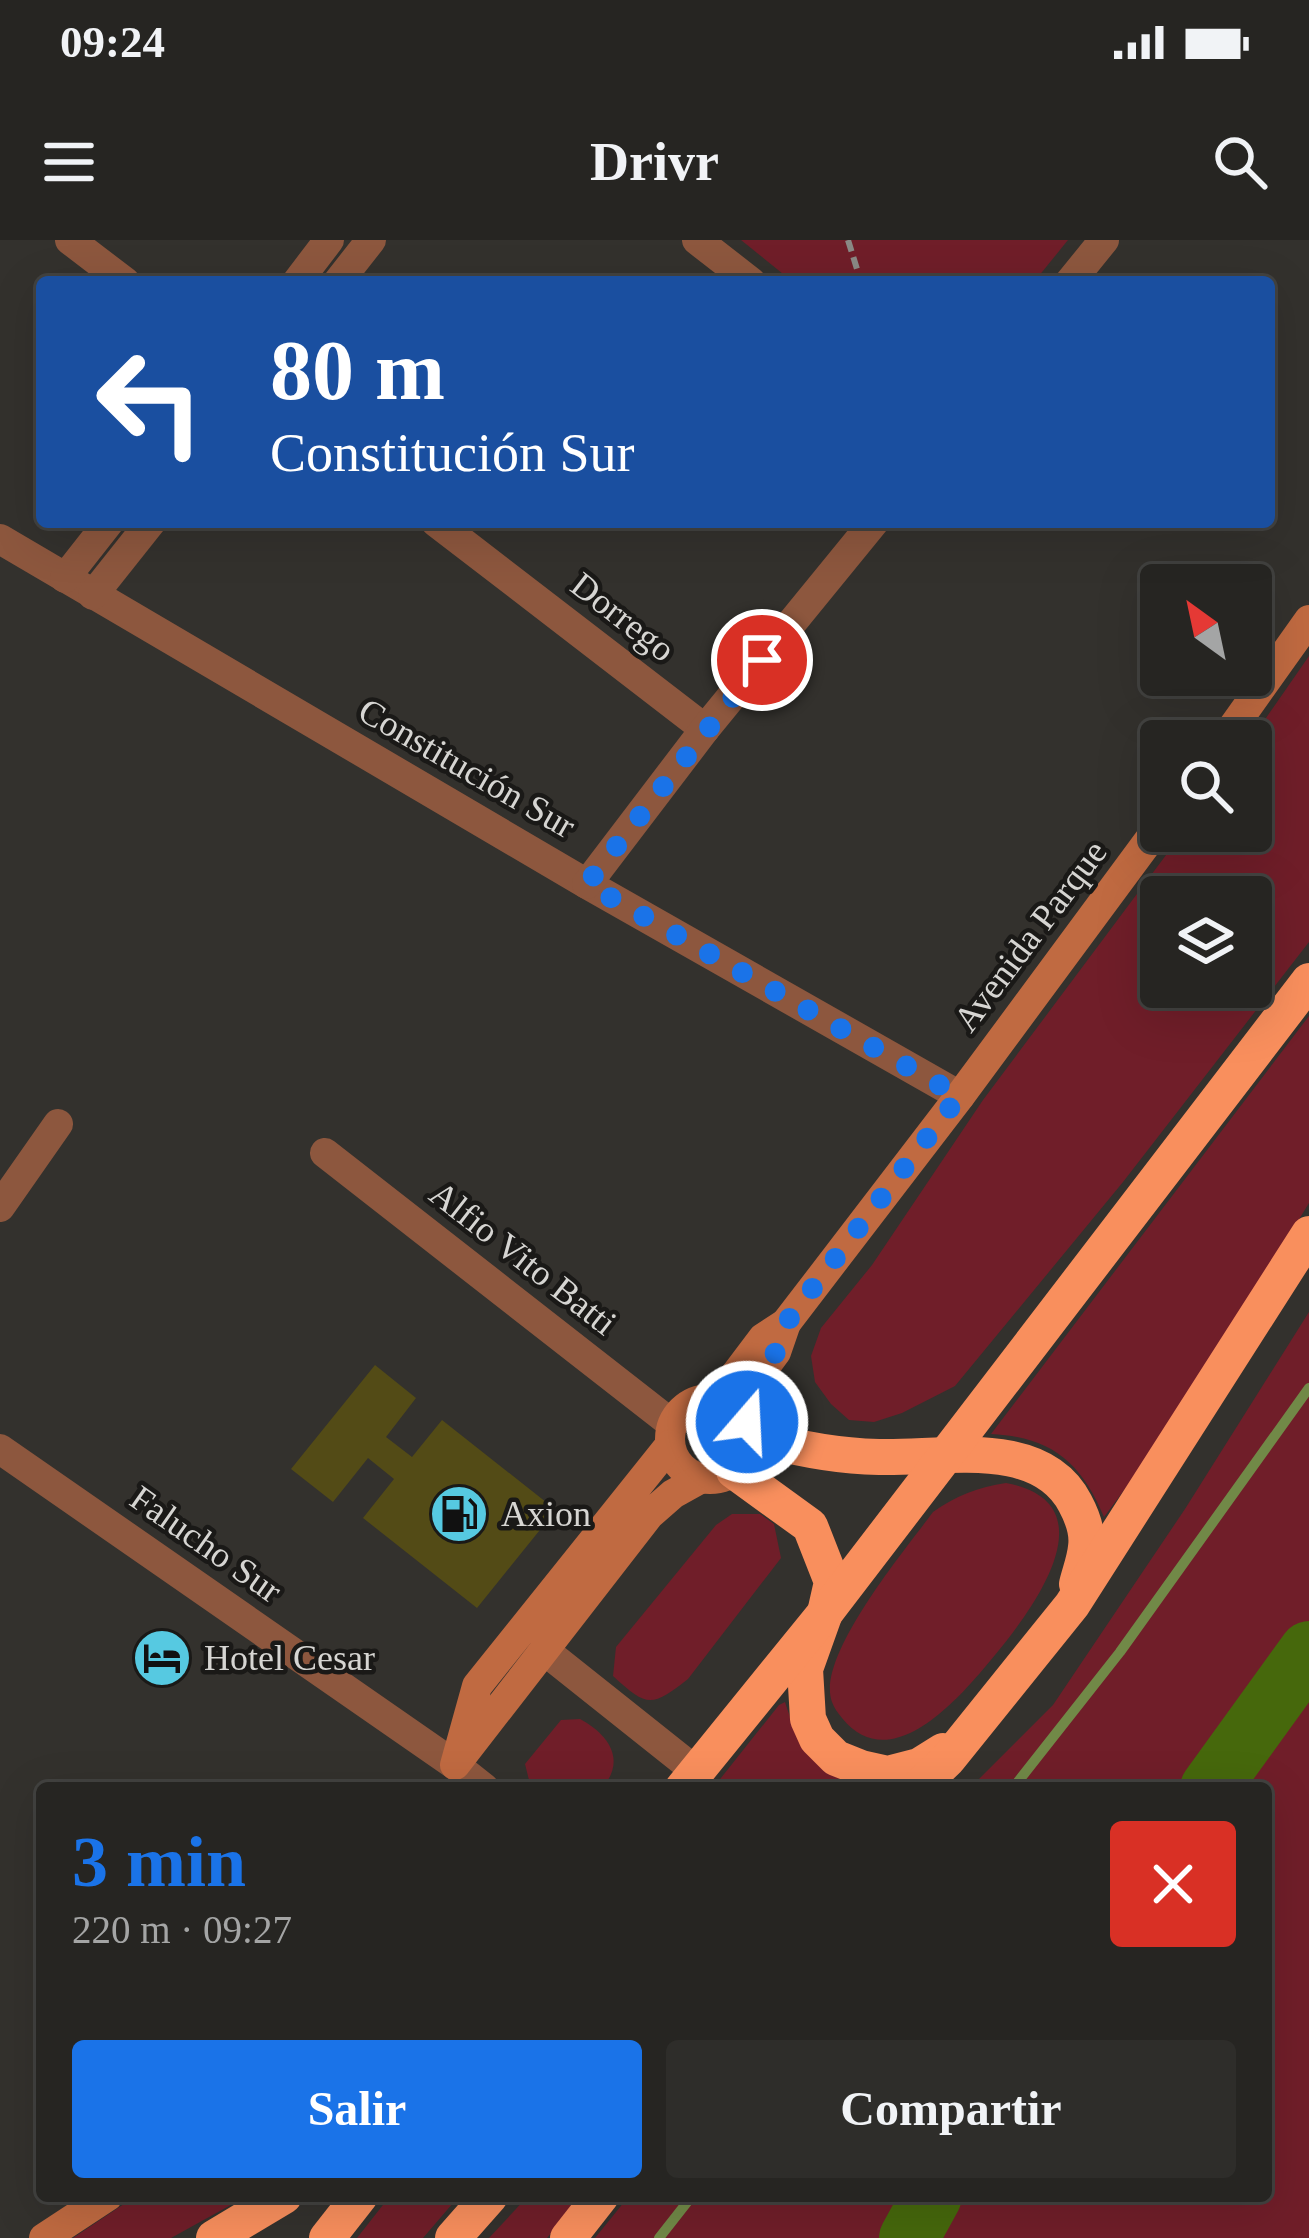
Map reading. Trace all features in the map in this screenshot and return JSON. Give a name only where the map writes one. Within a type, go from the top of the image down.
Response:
[{"type":"highway","points":[[690,1780],[825,1613],[1309,981]]},
{"type":"highway","points":[[717,1475],[810,1526],[832,1582],[805,1669],[808,1719],[817,1739],[836,1758],[861,1768],[888,1774],[919,1766],[939,1768],[1072,1605],[1309,1234]]},
{"type":"highway","points":[[748,1428],[791,1447],[830,1454],[1009,1456],[1043,1467],[1067,1488],[1082,1515],[1087,1544],[1072,1605]]},
{"type":"highway","points":[[214,2238],[274,2202]]},
{"type":"highway","points":[[327,2238],[355,2202]]},
{"type":"highway","points":[[453,2238],[485,2202]]},
{"type":"highway","points":[[568,2238],[596,2202]]},
{"type":"street","points":[[70,240],[117,276]]},
{"type":"street","points":[[302,276],[329,240]]},
{"type":"street","points":[[343,276],[371,240]]},
{"type":"street","points":[[697,240],[743,276]]},
{"type":"street","points":[[1075,276],[1104,240]]},
{"type":"street","points":[[65,578],[104,528]]},
{"type":"street","points":[[93,595],[146,528]]},
{"type":"street","name":"Dorrego","points":[[444,528],[705,729]]},
{"type":"street","points":[[587,884],[705,729],[869,528]]},
{"type":"street","name":"Constitución Sur","points":[[0,539],[959,1096]]},
{"type":"street","points":[[1238,720],[1309,620]]},
{"type":"street","name":"Avenida Parque","points":[[748,1428],[759,1375],[776,1352],[786,1323],[1140,852]]},
{"type":"street","points":[[0,1207],[58,1124]]},
{"type":"street","name":"Alfio Vito Batti","points":[[325,1153],[671,1435]]},
{"type":"street","name":"Avenida Parque","points":[[717,1399],[763,1338],[786,1323]]},
{"type":"street","points":[[703,1399],[717,1399],[739,1411],[748,1428],[745,1459],[673,1494],[649,1515],[446,1776],[477,1687],[671,1435],[679,1413],[703,1399]]},
{"type":"street","points":[[671,1435],[679,1466],[717,1475]]},
{"type":"street","name":"Falucho Sur","points":[[0,1450],[446,1776]]},
{"type":"street","points":[[545,1651],[690,1780]]},
{"type":"street","points":[[44,2238],[99,2202]]},
{"type":"path","points":[[848,240],[859,276]]},
{"type":"shaded area","points":[[741,240],[1068,240],[1039,276],[786,276]]},
{"type":"shaded area","points":[[1309,656],[1309,942],[1272,990],[1272,876],[1150,876],[1168,852],[1272,852],[1272,720],[1265,720]]},
{"type":"shaded area","points":[[1140,890],[1140,1008],[1258,1008],[955,1386],[874,1422],[849,1420],[815,1382],[811,1356],[821,1328],[872,1265],[983,1100]]},
{"type":"shaded area","points":[[1309,1016],[1309,1203],[1177,1419],[1104,1517],[1085,1481],[1061,1456],[1031,1440],[991,1434]]},
{"type":"shaded area","points":[[1309,1312],[1309,2238],[595,2238],[624,2202],[1272,2202],[1272,1782],[976,1782],[1053,1705],[1185,1509]]},
{"type":"shaded area","points":[[1006,1483],[1038,1494],[1054,1512],[1059,1534],[1043,1586],[1011,1635],[946,1708],[904,1736],[882,1740],[862,1735],[832,1702],[830,1682],[849,1632],[933,1512],[968,1493]]},
{"type":"shaded area","points":[[732,1514],[760,1514],[774,1524],[781,1558],[688,1679],[657,1699],[634,1694],[613,1676],[616,1647],[716,1525]]},
{"type":"shaded area","points":[[785,1702],[810,1755],[847,1782],[718,1782]]},
{"type":"shaded area","points":[[580,1719],[606,1740],[613,1758],[606,1782],[530,1782],[525,1764],[561,1720]]},
{"type":"shaded area","points":[[127,2202],[236,2202],[171,2238],[73,2238]]},
{"type":"shaded area","points":[[385,2202],[454,2202],[423,2238],[357,2238]]},
{"type":"shaded area","points":[[522,2202],[576,2202],[547,2238],[489,2238]]},
{"type":"building","name":"Axion","points":[[375,1365],[416,1398],[386,1437],[412,1457],[442,1420],[556,1510],[477,1608],[363,1518],[394,1479],[368,1458],[333,1502],[291,1469]]},
{"type":"waterway","points":[[1018,1782],[1120,1652],[1309,1388]]},
{"type":"waterway","points":[[1214,1782],[1309,1651]]},
{"type":"waterway","points":[[659,2238],[687,2202]]},
{"type":"waterway","points":[[909,2238],[929,2202]]},
{"type":"place","name":"Axion","points":[[459,1514]]},
{"type":"place","name":"Hotel Cesar","points":[[162,1658]]},
{"type":"route","points":[[747,1422],[759,1375],[776,1352],[786,1323],[959,1096],[587,884],[762,660]]}]
